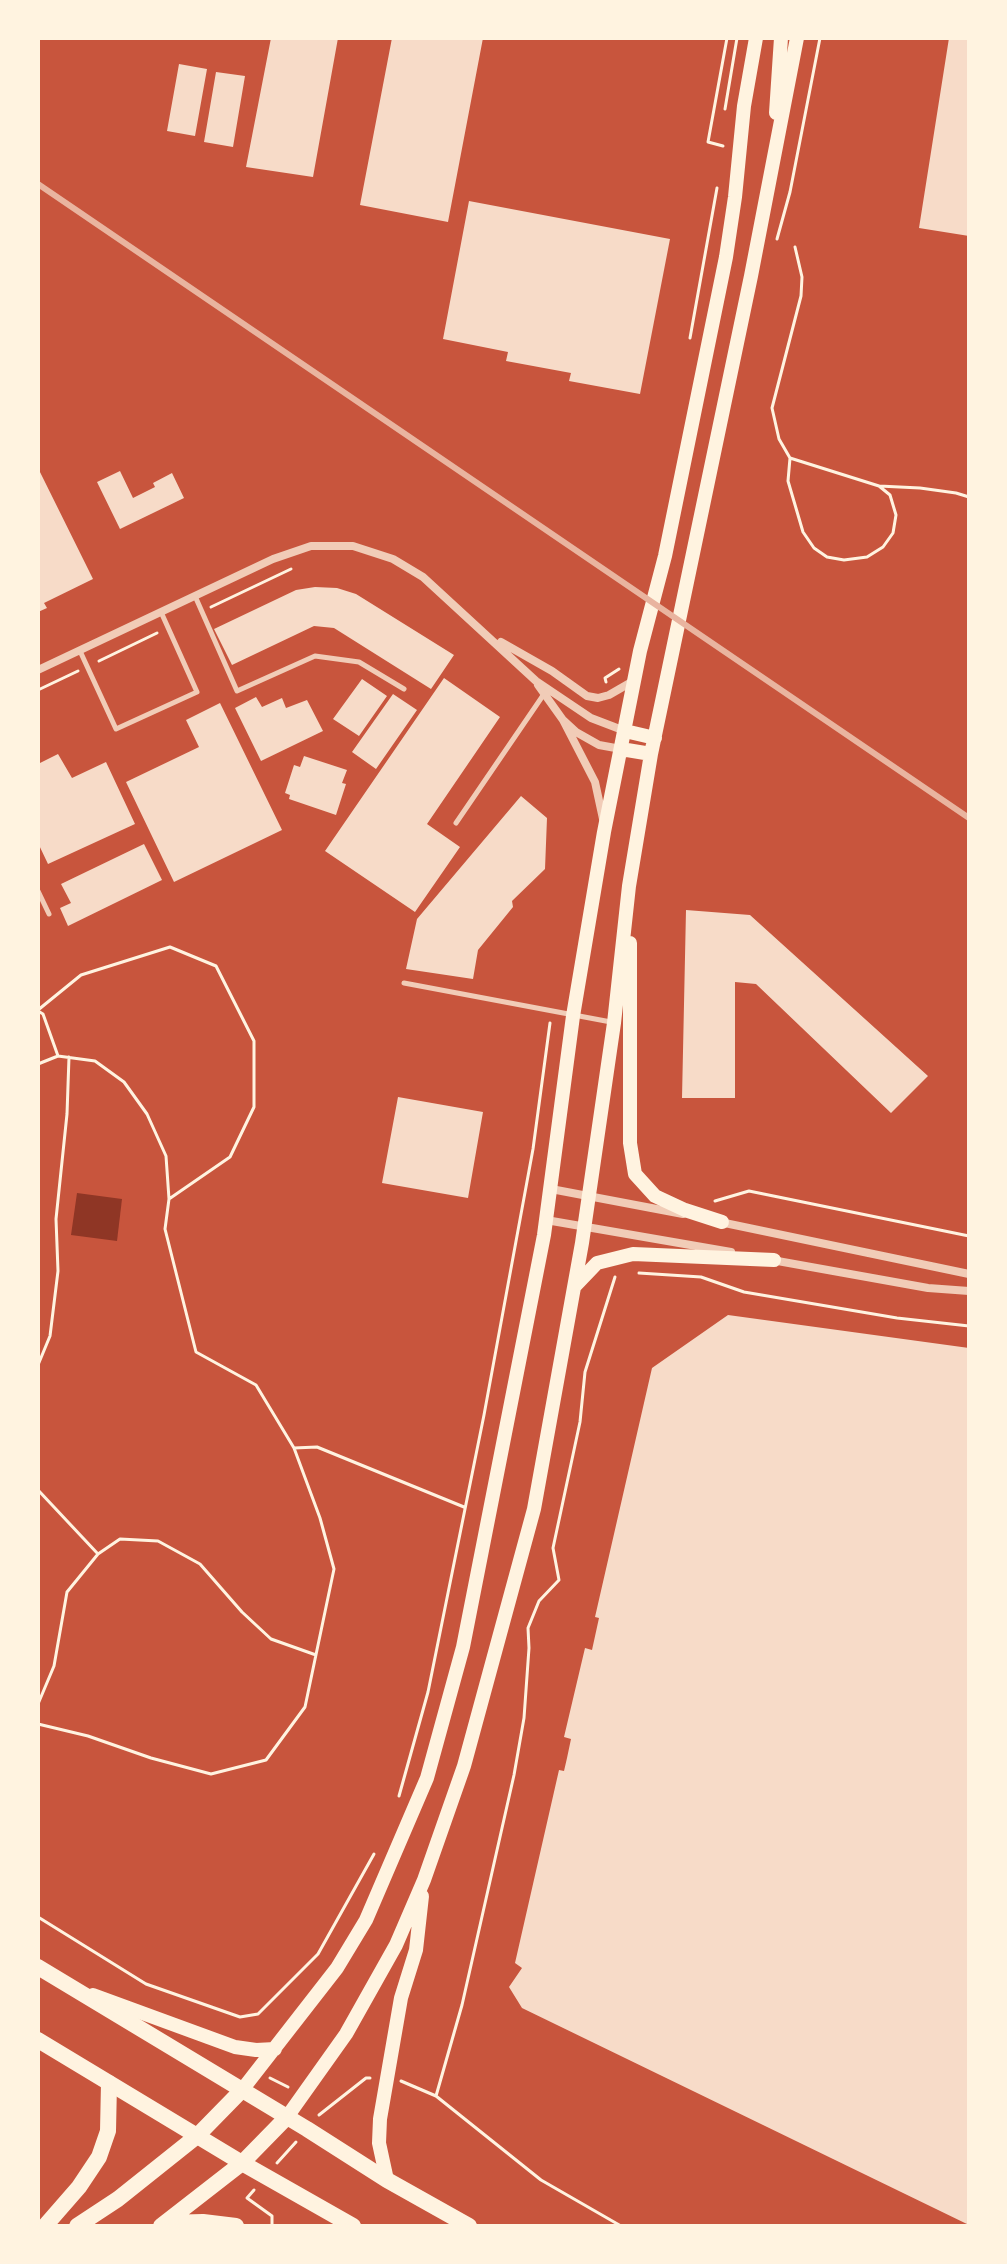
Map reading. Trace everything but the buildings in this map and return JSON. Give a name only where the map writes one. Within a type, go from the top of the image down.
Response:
[{"type":"main road","points":[[77,2226],[118,2199],[197,2136],[242,2090],[275,2049],[337,1968],[366,1920],[427,1778],[463,1647],[546,1220],[567,1014],[640,651],[665,556],[726,257],[744,106],[756,38]]},
{"type":"main road","points":[[777,145],[775,106],[781,38]]},
{"type":"main road","points":[[163,2225],[242,2163],[287,2117],[346,2034],[396,1945],[424,1880],[464,1766],[534,1509],[575,1286],[614,1023],[629,886],[651,754],[797,38]]},
{"type":"main road","points":[[625,731],[655,738]]},
{"type":"main road","points":[[621,749],[651,754]]},
{"type":"main road","points":[[629,886],[632,1013],[630,1143],[635,1174],[655,1196],[722,1222]]},
{"type":"main road","points":[[575,1286],[597,1263],[633,1254],[774,1260]]},
{"type":"main road","points":[[387,2180],[379,2143],[380,2119],[401,1998],[416,1950],[424,1880]]},
{"type":"main road","points":[[38,1967],[387,2180],[469,2226]]},
{"type":"main road","points":[[78,1989],[235,2047],[275,2049]]},
{"type":"main road","points":[[38,2040],[353,2226]]},
{"type":"main road","points":[[45,2226],[79,2187],[99,2157],[108,2131],[109,2083]]},
{"type":"main road","points":[[163,2225],[203,2222],[236,2226]]},
{"type":"street","points":[[38,670],[273,559],[311,546],[353,546],[374,551],[408,567],[451,600],[536,681],[591,718],[625,731]]},
{"type":"street","points":[[490,636],[552,671],[587,696],[598,698],[609,695],[635,680]]},
{"type":"street","points":[[536,681],[563,720],[595,782],[604,832]]},
{"type":"street","points":[[563,720],[588,740],[621,749]]},
{"type":"street","points":[[551,1189],[969,1275]]},
{"type":"street","points":[[546,1220],[928,1288],[967,1291]]},
{"type":"lane","points":[[195,596],[237,691],[315,656],[359,662],[404,689]]},
{"type":"lane","points":[[80,650],[116,729],[197,692],[161,612]]},
{"type":"lane","points":[[456,823],[544,693]]},
{"type":"lane","points":[[38,891],[49,914]]},
{"type":"lane","points":[[404,983],[614,1023]]},
{"type":"lane","points":[[967,1291],[969,1275]]},
{"type":"path","points":[[723,146],[708,142],[727,38]]},
{"type":"path","points":[[795,247],[802,277],[801,296],[772,408],[779,439],[790,458],[788,481],[803,532],[814,548],[827,557],[844,560],[867,557],[883,547],[893,533],[896,515],[890,495],[879,486]]},
{"type":"path","points":[[790,458],[879,486],[920,488],[969,497]]},
{"type":"path","points":[[202,612],[301,564]]},
{"type":"path","points":[[38,690],[168,628]]},
{"type":"path","points":[[58,1056],[43,1014],[38,1011],[81,975],[170,947],[216,966],[254,1041],[254,1107],[230,1157],[169,1199]]},
{"type":"path","points":[[396,1808],[428,1692],[466,1508],[533,1149],[550,1021],[560,1023],[567,1014]]},
{"type":"path","points":[[38,1064],[58,1056],[95,1061],[124,1082],[147,1114],[166,1156],[169,1199],[165,1229],[196,1352],[256,1385],[294,1448],[320,1518],[334,1569],[305,1707],[266,1760],[211,1774],[38,1724]]},
{"type":"path","points":[[38,1365],[50,1336],[58,1271],[56,1219],[67,1114],[69,1057]]},
{"type":"path","points":[[710,1202],[749,1191],[969,1236]]},
{"type":"path","points":[[436,2096],[462,2005],[514,1775],[524,1718],[528,1628],[539,1601],[559,1580],[553,1548],[580,1422],[585,1372],[617,1271]]},
{"type":"path","points":[[631,1272],[701,1277],[744,1292],[897,1318],[969,1326]]},
{"type":"path","points":[[294,1448],[317,1447],[466,1508]]},
{"type":"path","points":[[38,1490],[98,1554]]},
{"type":"path","points":[[38,1704],[54,1666],[67,1592],[98,1554],[120,1539],[158,1541],[200,1564],[271,1639],[316,1655]]},
{"type":"path","points":[[38,1917],[146,1984],[240,2017],[258,2014],[318,1954],[377,1849]]},
{"type":"path","points":[[257,2071],[303,2095]]},
{"type":"path","points":[[272,2226],[272,2216],[247,2198],[326,2107],[366,2078]]},
{"type":"path","points":[[413,2085],[436,2096],[541,2180],[621,2226]]},
{"type":"shaded area","points":[[77,1193],[122,1199],[117,1241],[71,1235]]},
{"type":"railway","points":[[38,184],[969,818]]}]
